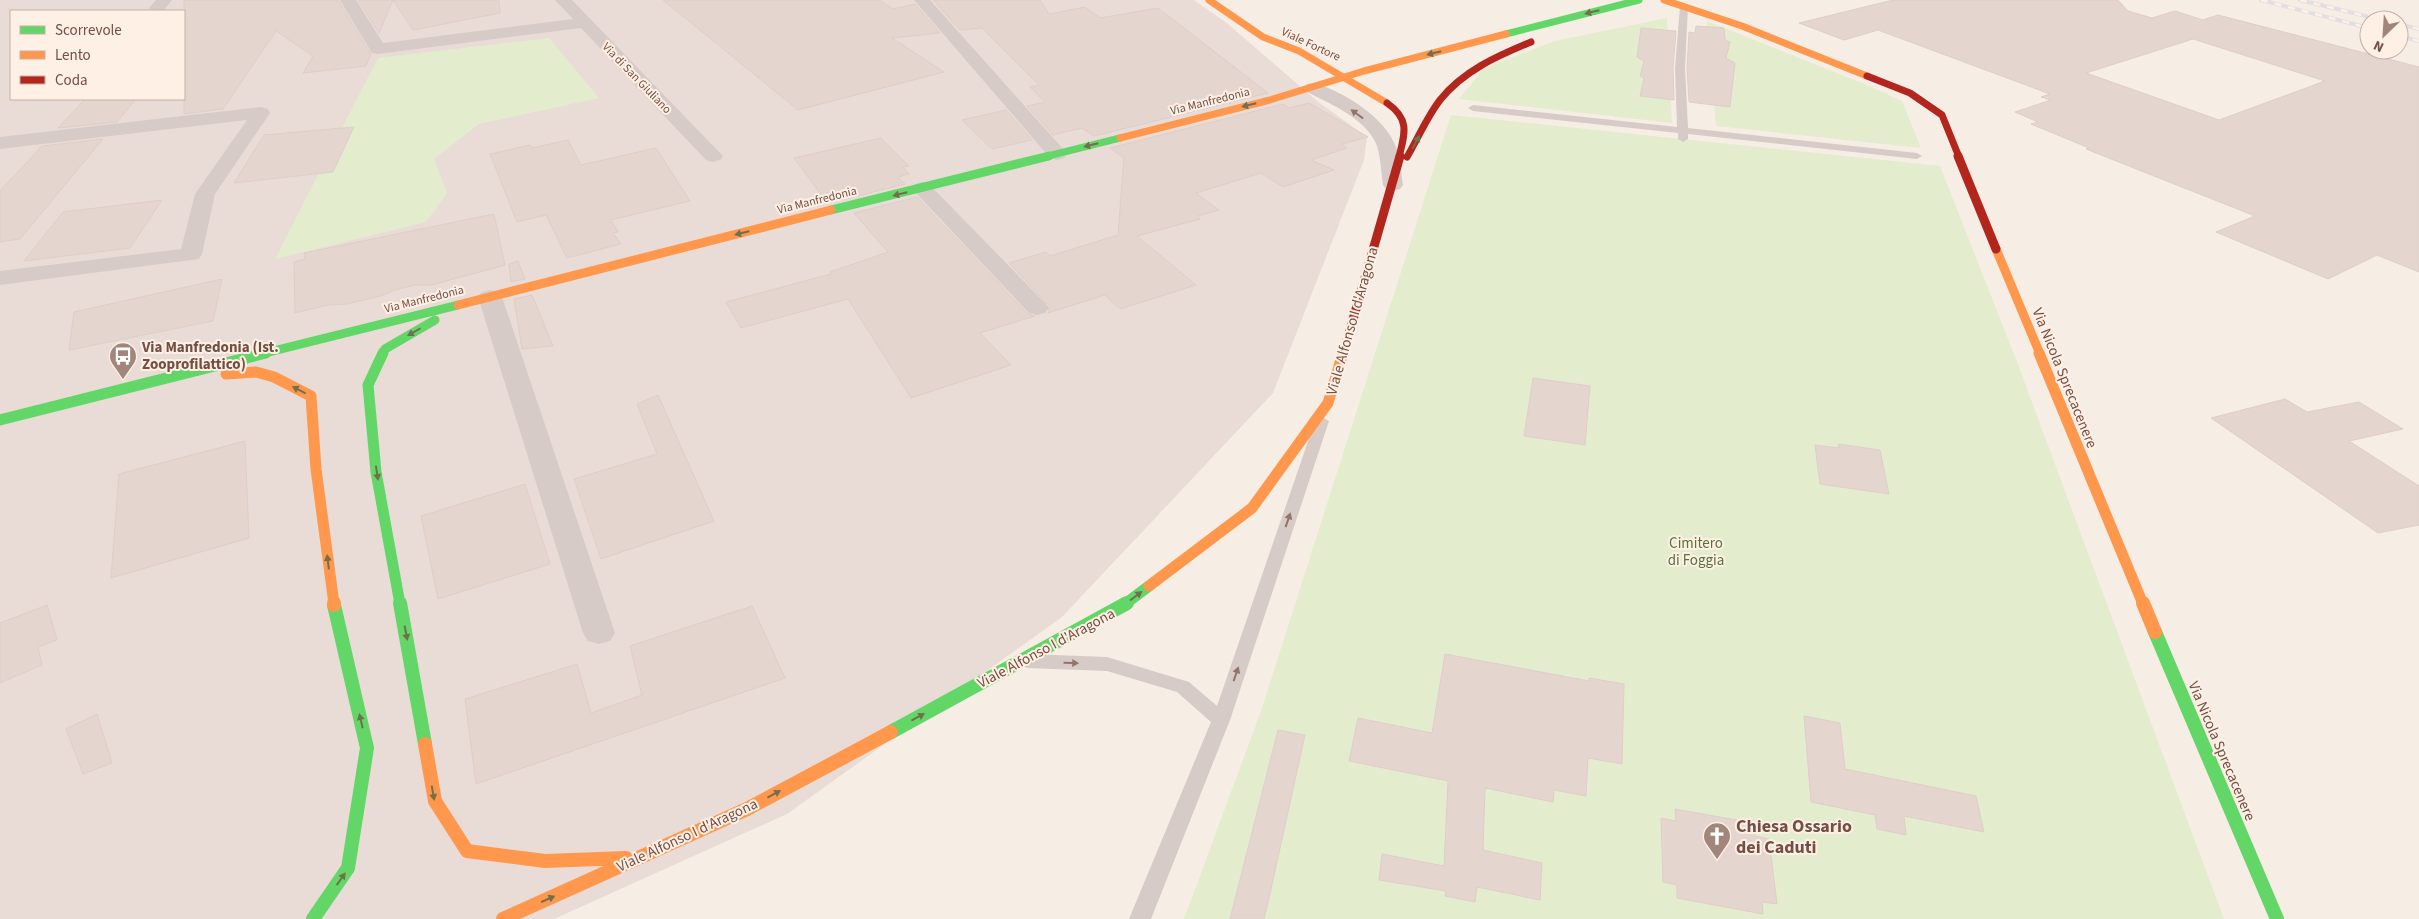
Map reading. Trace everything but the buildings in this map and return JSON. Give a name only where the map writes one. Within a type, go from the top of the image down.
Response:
[{"type":"main road","name":"Viale Fortore","points":[[1210,0],[1263,38],[1299,51],[1346,77]]},
{"type":"main road","name":"Via Manfredonia","points":[[0,420],[1270,100],[1311,82],[1346,77],[1639,0]]},
{"type":"main road","points":[[1660,5],[1684,4]]},
{"type":"main road","name":"Via Nicola Sprecacenere","points":[[1684,4],[1910,93],[1942,115],[2041,362],[2277,919]]},
{"type":"main road","name":"Viale Fortore","points":[[1263,38],[1278,57]]},
{"type":"main road","name":"Viale Alfonso I d'Aragona","points":[[1392,184],[1440,99],[1464,75],[1502,54],[1538,40],[1476,55]]},
{"type":"main road","points":[[1358,84],[1410,71]]},
{"type":"main road","name":"Viale Alfonso I d'Aragona","points":[[503,919],[747,809],[1120,608],[1252,508],[1328,403],[1392,184],[1406,128],[1397,110],[1346,77]]},
{"type":"main road","name":"Viale Fortore","points":[[1311,82],[1358,84]]},
{"type":"main road","points":[[1270,100],[1295,84],[1311,82]]},
{"type":"main road","points":[[490,297],[437,319],[386,348],[368,385],[376,472],[435,801],[467,851],[545,861],[640,857]]},
{"type":"main road","points":[[166,378],[256,372],[274,377],[311,396],[316,469],[334,607],[367,748],[348,868],[313,919]]},
{"type":"street","points":[[348,0],[378,49],[583,23]]},
{"type":"street","name":"Via di San Giuliano","points":[[563,0],[583,23],[713,156]]},
{"type":"street","points":[[922,0],[1057,154]]},
{"type":"street","name":"Viale Alfonso I d'Aragona","points":[[1311,82],[1376,127],[1386,144],[1392,184]]},
{"type":"street","points":[[0,143],[261,113],[205,194],[191,254],[0,278]]},
{"type":"street","points":[[922,188],[1037,308]]},
{"type":"street","points":[[490,297],[600,633]]},
{"type":"lane","points":[[1683,135],[1680,68],[1684,4]]},
{"type":"lane","points":[[1473,108],[1683,135],[1918,156]]},
{"type":"lane","points":[[1140,919],[1221,720],[1328,403]]},
{"type":"lane","points":[[1022,661],[1107,664],[1182,687],[1221,720]]},
{"type":"shaded area","points":[[0,0],[1194,0],[1228,24],[1317,101],[1367,137],[1364,160],[1273,393],[1062,617],[787,814],[554,919],[0,919]]},
{"type":"green space","points":[[1667,18],[1672,123],[1459,99],[1484,68],[1555,41]]},
{"type":"green space","points":[[1707,21],[1867,85],[1902,101],[1921,148],[1716,126]]},
{"type":"green space","points":[[549,38],[599,98],[479,124],[434,159],[447,193],[426,222],[275,259],[378,58]]},
{"type":"green space","name":"Cimitero di Foggia","points":[[1451,115],[1940,166],[2017,362],[2224,919],[1184,919],[1261,711]]},
{"type":"railway","points":[[2261,0],[2359,25]]},
{"type":"railway","points":[[2300,0],[2359,14]]},
{"type":"railway","points":[[2409,26],[2419,29]]},
{"type":"railway","points":[[2409,38],[2419,41]]},
{"type":"traffic: fast","points":[[1506,34],[1639,0]]},
{"type":"traffic: fast","points":[[831,210],[1120,138]]},
{"type":"traffic: fast","points":[[0,420],[458,305]]},
{"type":"traffic: fast","points":[[425,744],[376,472],[368,385],[385,349],[435,320]]},
{"type":"traffic: fast","points":[[891,732],[1120,608],[1149,586]]},
{"type":"traffic: fast","points":[[313,919],[348,868],[367,748],[334,605]]},
{"type":"traffic: fast","points":[[2155,632],[2277,919]]},
{"type":"traffic: slow","points":[[1209,0],[1263,37],[1299,51],[1387,103]]},
{"type":"traffic: slow","points":[[1664,0],[1742,26],[1867,76]]},
{"type":"traffic: slow","points":[[1120,138],[1270,100],[1364,71],[1506,34]]},
{"type":"traffic: slow","points":[[458,305],[831,210]]},
{"type":"traffic: slow","points":[[1996,249],[2155,632]]},
{"type":"traffic: slow","points":[[1149,586],[1252,508],[1328,403],[1350,330]]},
{"type":"traffic: slow","points":[[226,374],[256,372],[274,377],[311,396],[316,469],[334,605]]},
{"type":"traffic: slow","points":[[503,919],[747,809],[891,732]]},
{"type":"traffic: slow","points":[[425,744],[435,801],[467,851],[545,861],[626,858]]},
{"type":"traffic: jam","points":[[1407,157],[1431,113],[1449,89],[1481,65],[1531,42]]},
{"type":"traffic: jam","points":[[1867,76],[1910,93],[1942,115],[1996,249]]},
{"type":"traffic: jam","points":[[1350,330],[1393,185],[1406,128],[1397,110],[1387,103]]},
{"type":"place","name":"Via Manfredonia (Ist. Zooprofilattico)","points":[[123,380]]},
{"type":"place","name":"Chiesa Ossario dei Caduti","points":[[1717,860]]}]
